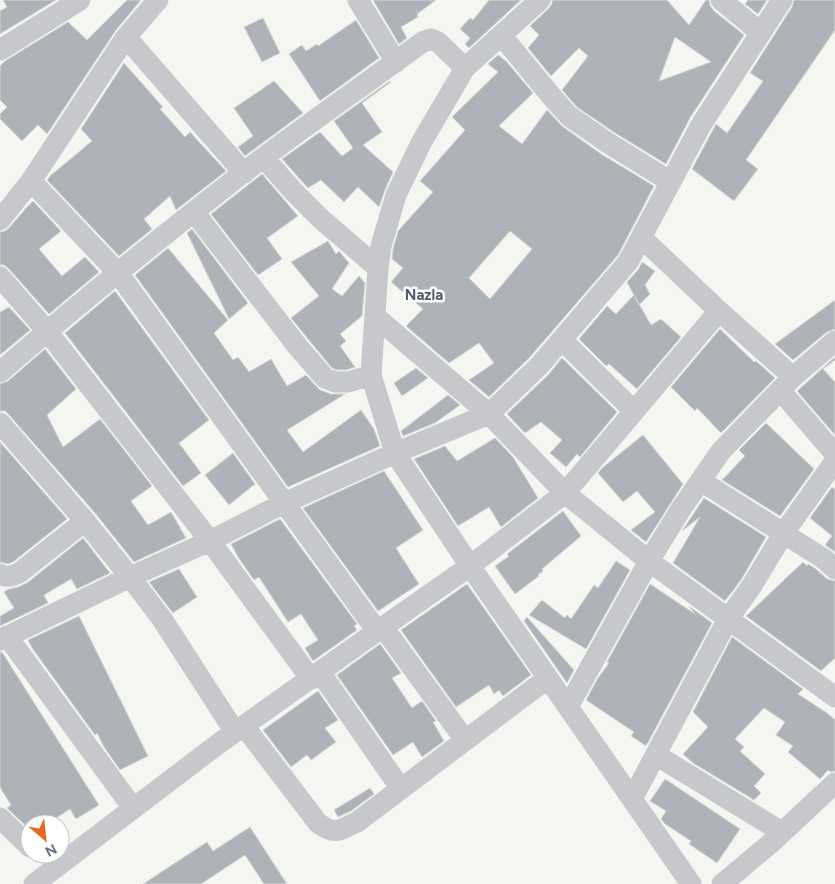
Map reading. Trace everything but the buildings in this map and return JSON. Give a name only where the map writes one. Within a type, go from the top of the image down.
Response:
[{"type":"street","points":[[0,50],[80,0]]},
{"type":"street","points":[[0,220],[31,182],[126,38],[158,0]]},
{"type":"street","points":[[358,0],[396,62]]},
{"type":"street","points":[[540,0],[465,68],[421,144],[396,195],[381,246],[371,375],[395,453],[470,566],[691,884]]},
{"type":"street","points":[[721,0],[761,33]]},
{"type":"street","points":[[133,808],[4,638],[130,577],[210,541],[284,503],[395,453],[489,414],[539,366],[628,262],[702,126],[782,0]]},
{"type":"street","points":[[501,35],[569,116],[671,182]]},
{"type":"street","points":[[126,38],[244,172]]},
{"type":"street","points":[[0,372],[47,331],[244,172],[424,41],[431,39],[438,42],[465,68]]},
{"type":"street","points":[[264,158],[321,219],[378,268]]},
{"type":"street","points":[[31,182],[118,273],[284,503],[465,740]]},
{"type":"street","points":[[194,212],[298,347],[325,378],[335,382],[348,382],[371,375]]},
{"type":"street","points":[[642,238],[719,311],[787,383],[835,454]]},
{"type":"street","points":[[0,277],[47,331],[316,675],[401,789]]},
{"type":"street","points":[[34,884],[239,729],[470,566],[565,493],[719,311]]},
{"type":"street","points":[[376,316],[489,414],[565,493],[649,561],[835,697]]},
{"type":"street","points":[[562,340],[634,411]]},
{"type":"street","points":[[568,706],[649,561],[681,509],[722,451],[787,383],[835,341]]},
{"type":"street","points":[[0,423],[85,521],[130,577],[239,729],[318,823],[327,830],[337,831],[357,822],[548,678]]},
{"type":"street","points":[[632,799],[728,618],[751,586],[783,534],[835,461]]},
{"type":"street","points":[[701,481],[824,559],[835,569]]},
{"type":"street","points":[[0,574],[14,575],[85,521]]},
{"type":"street","points":[[656,755],[782,832]]},
{"type":"street","points":[[722,884],[771,843],[835,783]]},
{"type":"street","points":[[0,818],[20,837]]},
{"type":"street","points":[[49,864],[54,869]]},
{"type":"district","name":"Nazla","points":[[424,295]]}]
